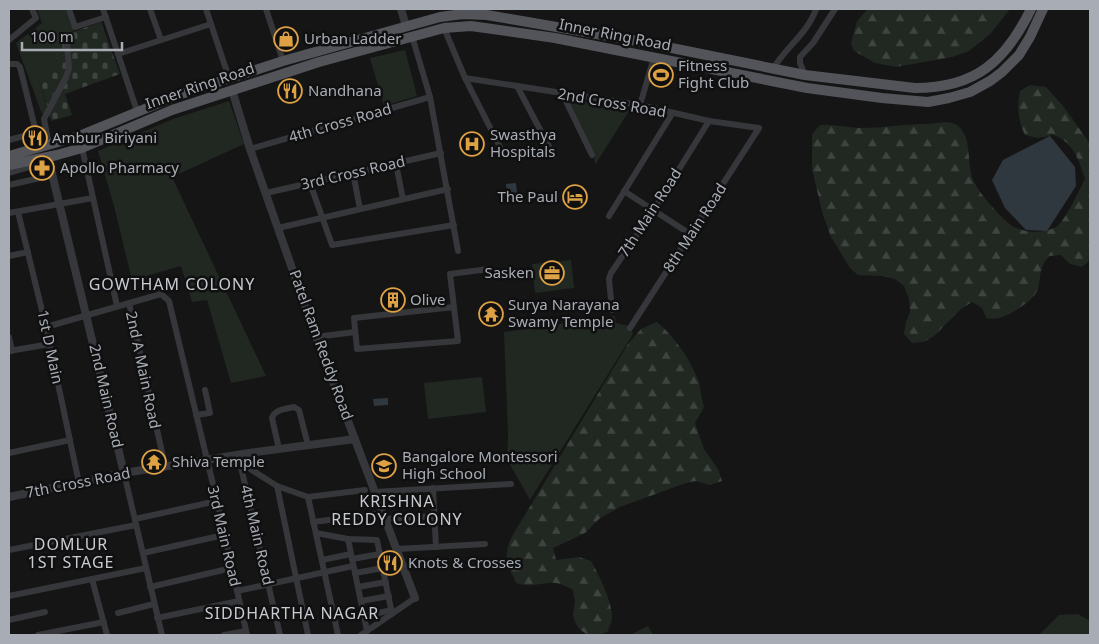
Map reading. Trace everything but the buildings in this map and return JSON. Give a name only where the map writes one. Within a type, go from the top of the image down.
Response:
[{"type":"main road","name":"Inner Ring Road","points":[[36,154],[49,145],[79,136],[137,111],[230,78],[440,16],[463,14],[487,15],[623,38],[805,75],[915,88],[947,86],[965,81],[984,71],[1011,43],[1030,9]]},
{"type":"main road","name":"Inner Ring Road","points":[[36,154],[48,157],[82,148],[172,110],[319,62],[444,28],[471,26],[556,38],[807,88],[928,102],[970,92],[1002,72],[1019,55],[1043,9]]},
{"type":"main road","points":[[9,150],[21,147],[36,154]]},
{"type":"main road","points":[[9,156],[36,154]]},
{"type":"main road","points":[[9,165],[36,154]]},
{"type":"street","points":[[9,40],[36,18],[32,9]]},
{"type":"street","points":[[69,9],[75,27],[106,17]]},
{"type":"street","points":[[103,9],[137,111]]},
{"type":"street","points":[[150,9],[161,40]]},
{"type":"street","points":[[206,9],[230,78]]},
{"type":"street","points":[[267,9],[283,61]]},
{"type":"street","points":[[401,9],[406,26]]},
{"type":"street","points":[[773,69],[781,55],[794,44],[816,9]]},
{"type":"street","points":[[805,75],[800,63],[800,57],[835,9]]},
{"type":"street","points":[[118,54],[211,24]]},
{"type":"street","points":[[444,28],[465,78],[501,149]]},
{"type":"street","points":[[412,36],[430,97],[458,251]]},
{"type":"street","points":[[49,145],[44,119],[69,69],[67,44]]},
{"type":"street","points":[[640,105],[654,57]]},
{"type":"street","points":[[9,64],[17,64],[20,67],[35,128],[32,134],[9,140]]},
{"type":"street","name":"2nd Cross Road","points":[[465,78],[640,105],[672,114],[760,128]]},
{"type":"street","points":[[517,86],[554,156]]},
{"type":"street","name":"Patel Ram Reddy Road","points":[[232,90],[250,149],[316,337],[415,598]]},
{"type":"street","points":[[562,93],[592,155]]},
{"type":"street","name":"4th Cross Road","points":[[250,149],[430,97]]},
{"type":"street","points":[[609,216],[672,114]]},
{"type":"street","name":"7th Main Road","points":[[612,310],[609,278],[709,121]]},
{"type":"street","name":"8th Main Road","points":[[630,328],[760,128]]},
{"type":"street","points":[[82,148],[117,306]]},
{"type":"street","name":"3rd Cross Road","points":[[266,193],[441,153]]},
{"type":"street","points":[[9,172],[29,166],[36,154]]},
{"type":"street","name":"2nd Main Road","points":[[48,157],[162,635]]},
{"type":"street","points":[[396,164],[404,199]]},
{"type":"street","points":[[353,173],[360,209]]},
{"type":"street","points":[[9,185],[53,175]]},
{"type":"street","points":[[310,183],[332,245],[454,225]]},
{"type":"street","points":[[278,228],[448,189]]},
{"type":"street","points":[[624,191],[690,234]]},
{"type":"street","points":[[9,213],[93,198]]},
{"type":"street","name":"1st D Main","points":[[18,212],[50,344],[79,482]]},
{"type":"street","points":[[9,256],[28,252]]},
{"type":"street","points":[[454,307],[354,318],[357,349],[458,341],[454,307],[450,274],[489,269]]},
{"type":"street","name":"3rd Main Road","points":[[129,302],[161,294],[170,301],[246,633]]},
{"type":"street","points":[[46,327],[129,302]]},
{"type":"street","name":"2nd A Main Road","points":[[129,302],[165,466]]},
{"type":"street","points":[[316,337],[355,332]]},
{"type":"street","points":[[9,337],[10,351],[50,344]]},
{"type":"street","points":[[196,415],[210,413],[205,390]]},
{"type":"street","points":[[280,449],[272,418],[279,410],[294,407],[299,410],[308,445]]},
{"type":"street","name":"7th Cross Road","points":[[9,497],[165,466],[355,439]]},
{"type":"street","points":[[9,453],[70,440]]},
{"type":"street","points":[[230,456],[277,486],[308,497],[365,490]]},
{"type":"street","name":"4th Main Road","points":[[240,463],[280,635]]},
{"type":"street","points":[[375,492],[511,484]]},
{"type":"street","points":[[277,486],[308,635]]},
{"type":"street","points":[[433,488],[436,547]]},
{"type":"street","points":[[308,497],[338,635]]},
{"type":"street","points":[[9,550],[135,522],[217,501]]},
{"type":"street","points":[[313,522],[376,514]]},
{"type":"street","points":[[385,519],[435,516]]},
{"type":"street","points":[[316,533],[348,539],[377,540],[392,612]]},
{"type":"street","points":[[143,553],[224,535]]},
{"type":"street","points":[[348,539],[364,616],[364,633]]},
{"type":"street","points":[[396,549],[485,544]]},
{"type":"street","points":[[322,560],[352,559],[380,554]]},
{"type":"street","points":[[237,591],[324,572],[352,559]]},
{"type":"street","points":[[9,596],[146,568]]},
{"type":"street","points":[[150,587],[232,568]]},
{"type":"street","points":[[355,573],[383,568]]},
{"type":"street","points":[[92,579],[108,635]]},
{"type":"street","points":[[358,587],[386,582]]},
{"type":"street","points":[[361,601],[388,596]]},
{"type":"street","points":[[364,633],[415,598]]},
{"type":"street","points":[[157,618],[239,601]]},
{"type":"street","points":[[118,613],[154,604]]},
{"type":"street","points":[[9,620],[45,612]]},
{"type":"street","points":[[364,616],[392,612]]},
{"type":"street","points":[[38,635],[64,633],[104,622]]},
{"type":"street","points":[[82,627],[84,635]]},
{"type":"street","points":[[224,635],[246,633]]},
{"type":"green space","points":[[37,9],[66,9],[74,31],[52,39],[58,57],[39,79],[47,110],[42,114],[16,43],[42,23]]},
{"type":"green space","points":[[868,9],[1010,9],[991,33],[969,51],[952,57],[896,67],[875,63],[854,51],[851,44],[857,21]]},
{"type":"green space","points":[[101,22],[120,74],[65,94],[72,115],[51,121],[39,79],[58,57],[52,39]]},
{"type":"green space","points":[[405,50],[417,96],[384,106],[370,58]]},
{"type":"green space","points":[[1030,85],[1046,87],[1064,107],[1090,144],[1090,260],[1082,267],[1070,264],[1061,255],[1049,256],[1042,268],[1036,293],[1028,302],[1016,310],[999,318],[987,319],[982,308],[972,302],[961,309],[934,336],[924,342],[912,343],[904,334],[910,312],[909,299],[904,286],[895,279],[882,276],[858,275],[850,268],[831,237],[823,215],[812,169],[812,134],[820,125],[861,128],[944,122],[955,124],[961,128],[967,141],[973,180],[990,204],[1012,226],[1034,232],[1046,231],[1056,227],[1063,219],[1085,179],[1074,152],[1065,141],[1051,134],[1050,136],[1037,138],[1025,135],[1018,108],[1019,97],[1020,91]]},
{"type":"green space","points":[[568,98],[629,111],[595,165],[594,154]]},
{"type":"green space","points":[[229,101],[244,144],[172,177],[266,376],[231,383],[207,300],[192,302],[181,266],[132,280],[98,151],[173,119]]},
{"type":"green space","points":[[571,260],[574,288],[535,293],[532,264]]},
{"type":"green space","points":[[615,316],[616,323],[629,326],[633,334],[530,500],[507,459],[508,435],[504,332]]},
{"type":"green space","points":[[657,322],[681,348],[698,380],[704,407],[695,423],[704,449],[718,469],[722,481],[710,485],[696,481],[686,483],[620,507],[599,519],[585,533],[553,548],[556,560],[579,557],[591,561],[605,589],[612,612],[612,620],[608,631],[602,634],[591,635],[581,630],[575,621],[573,614],[575,602],[573,590],[556,583],[524,585],[516,583],[509,566],[507,551],[511,538],[628,344],[641,329]]},
{"type":"green space","points":[[482,377],[486,412],[428,419],[424,383]]},
{"type":"green space","points":[[1078,614],[1090,621],[1090,635],[1039,635],[1059,615]]},
{"type":"green space","points":[[648,626],[653,635],[630,635]]},
{"type":"shaded area","points":[[1050,136],[1075,167],[1076,186],[1047,231],[1026,230],[1005,208],[992,180],[1003,160]]},
{"type":"shaded area","points":[[516,183],[518,202],[508,203],[506,184]]},
{"type":"shaded area","points":[[388,398],[388,405],[374,406],[373,399]]},
{"type":"place","name":"Urban Ladder","points":[[286,39]]},
{"type":"place","name":"Fitness Fight Club","points":[[661,75]]},
{"type":"place","name":"Nandhana","points":[[290,91]]},
{"type":"place","name":"Ambur Biriyani","points":[[35,138]]},
{"type":"place","name":"Swasthya Hospitals","points":[[472,144]]},
{"type":"place","name":"Apollo Pharmacy","points":[[42,168]]},
{"type":"place","name":"The Paul","points":[[575,197]]},
{"type":"place","name":"Sasken","points":[[552,273]]},
{"type":"place","name":"Olive","points":[[393,300]]},
{"type":"place","name":"Surya Narayana Swamy Temple","points":[[491,314]]},
{"type":"place","name":"Shiva Temple","points":[[154,462]]},
{"type":"place","name":"Bangalore Montessori High School","points":[[384,466]]},
{"type":"place","name":"Knots & Crosses","points":[[390,563]]},
{"type":"district","name":"GOWTHAM COLONY","points":[[172,284]]},
{"type":"district","name":"KRISHNA REDDY COLONY","points":[[397,510]]},
{"type":"district","name":"DOMLUR 1ST STAGE","points":[[71,553]]},
{"type":"district","name":"SIDDHARTHA NAGAR","points":[[292,613]]}]
